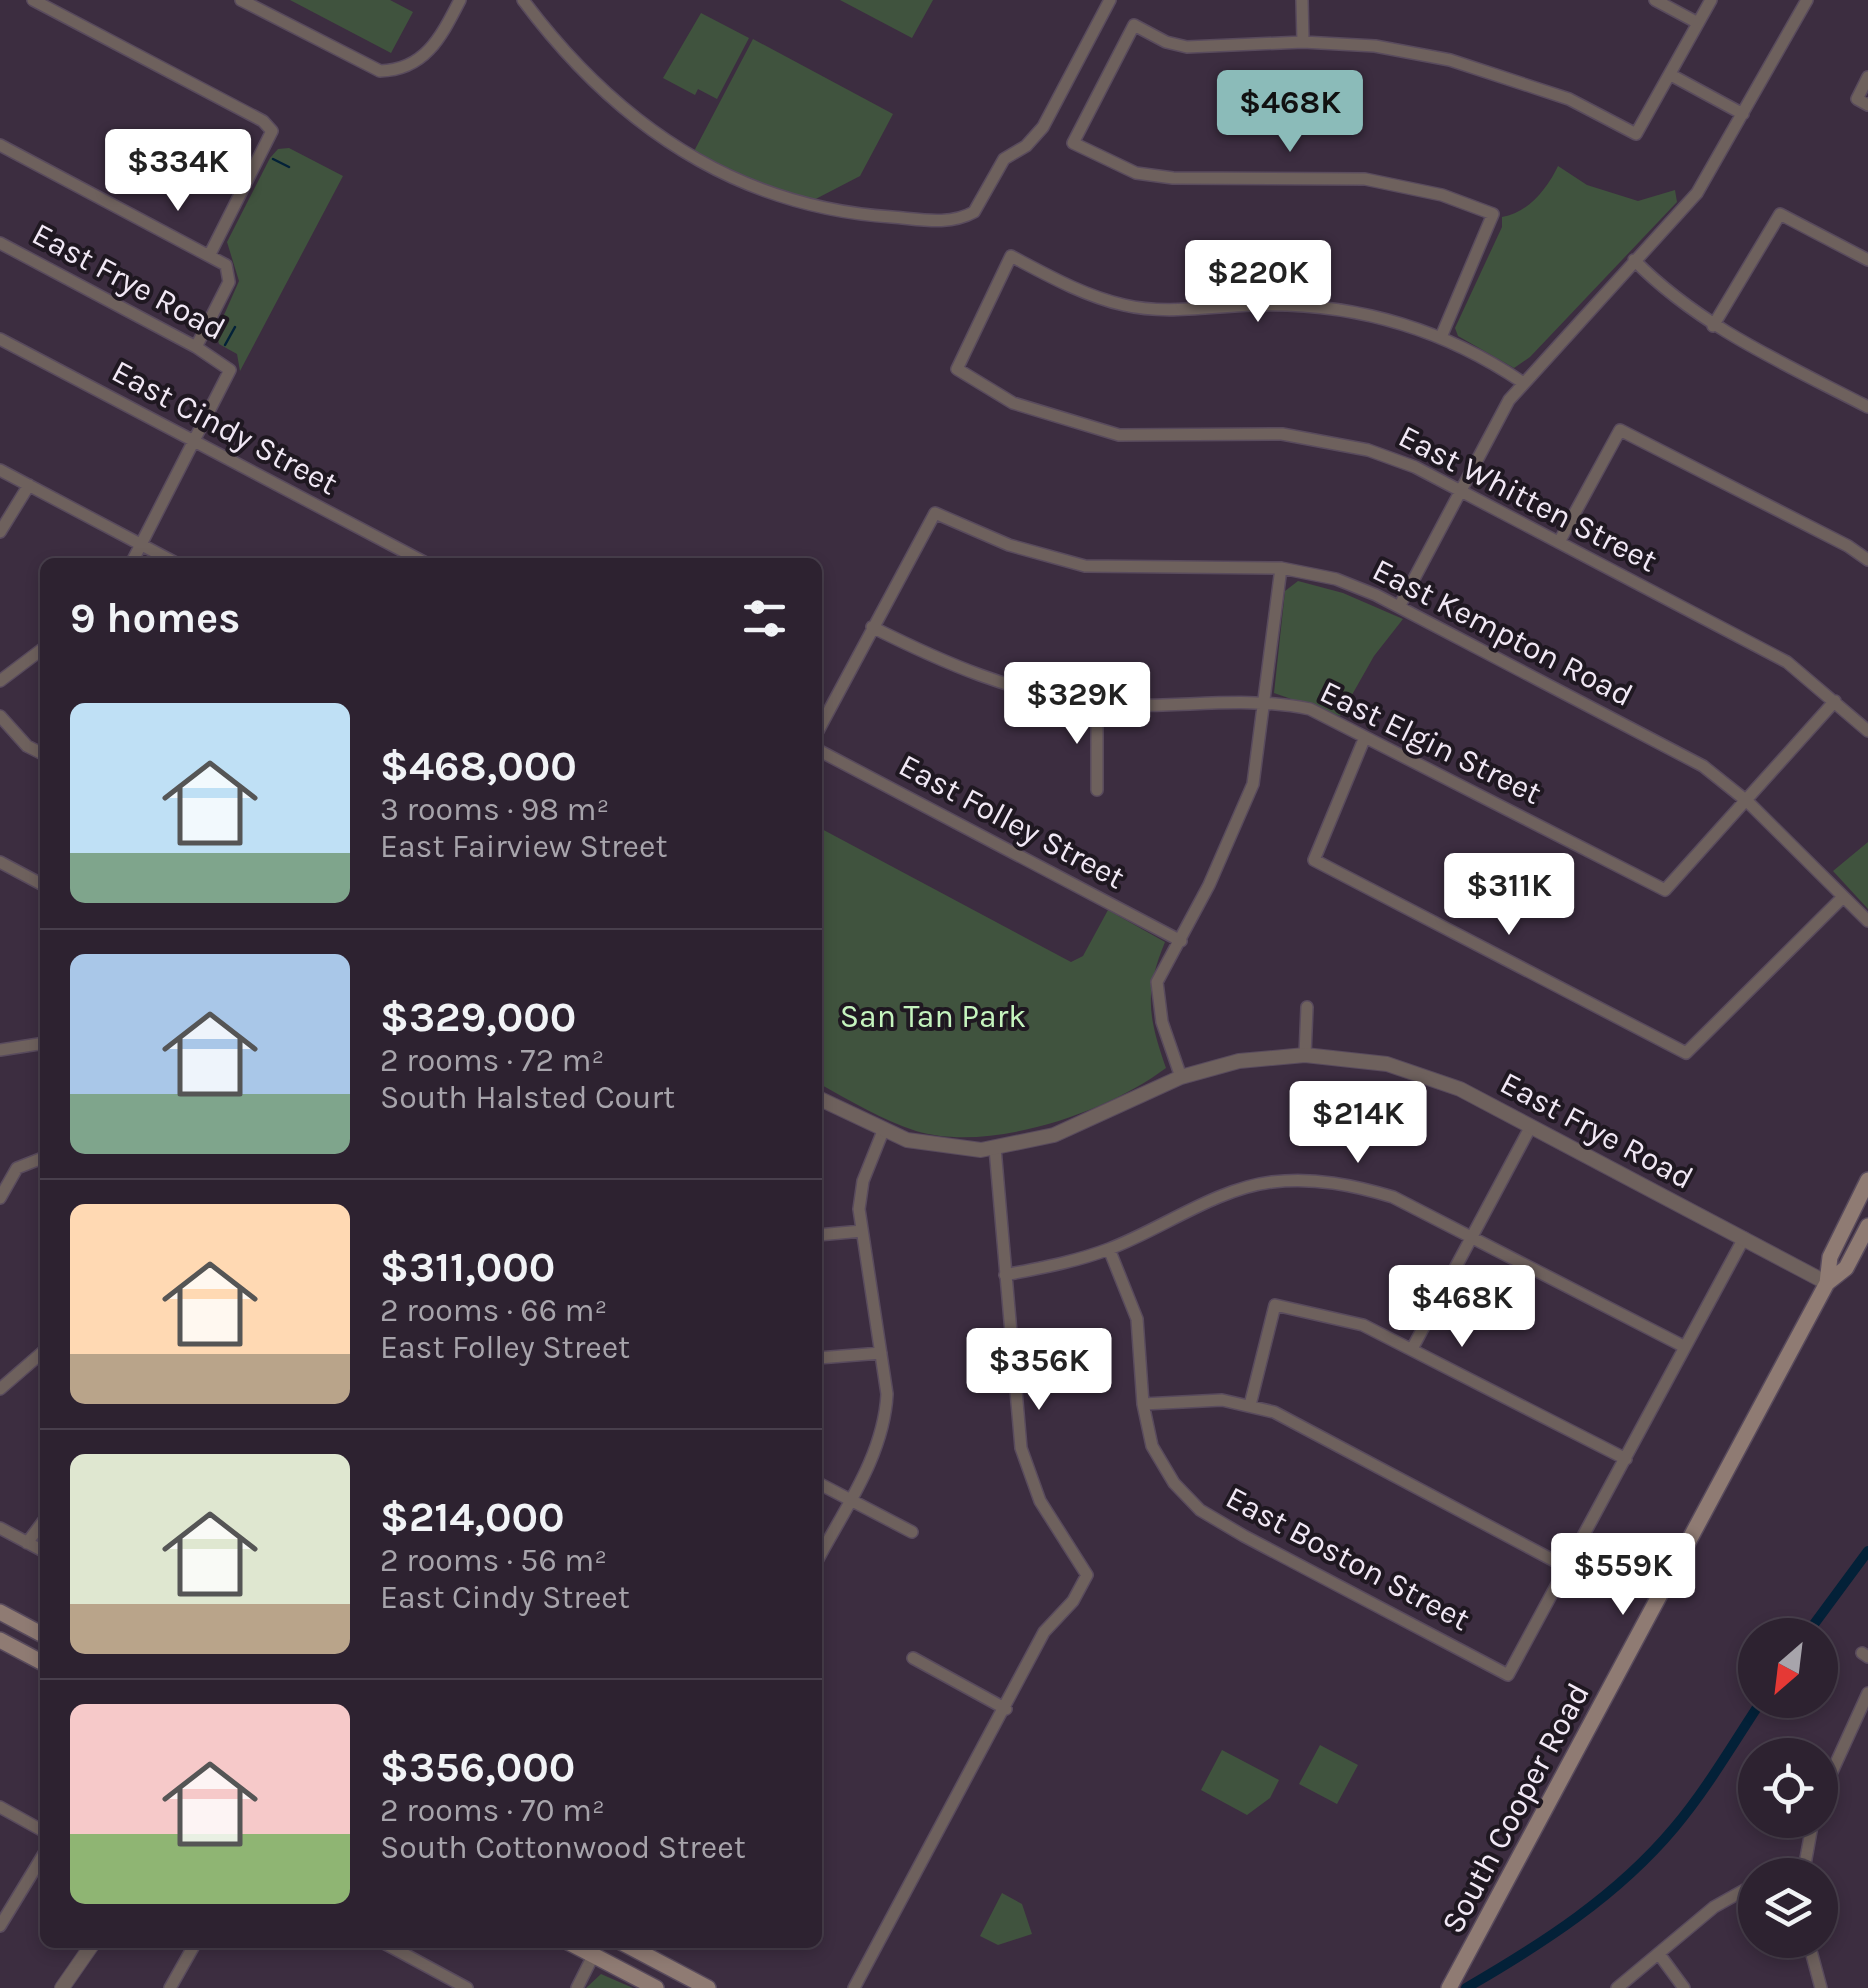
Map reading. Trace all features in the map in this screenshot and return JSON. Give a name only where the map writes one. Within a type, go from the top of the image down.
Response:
[{"type":"main road","name":"South Cooper Road","points":[[1452,1983],[1827,1283],[1830,1257],[1862,1206],[1868,1180]]},
{"type":"main road","name":"South Cooper Road","points":[[1827,1283],[1846,1268],[1868,1226]]},
{"type":"main road","points":[[0,1612],[40,1633]]},
{"type":"main road","points":[[0,1640],[40,1661]]},
{"type":"main road","points":[[579,1948],[656,1988]]},
{"type":"main road","points":[[632,1948],[708,1988]]},
{"type":"street","points":[[34,0],[263,122],[272,131],[210,254]]},
{"type":"street","points":[[242,0],[380,71],[398,71],[433,49],[460,0]]},
{"type":"street","points":[[524,0],[586,78],[638,122],[722,174],[817,206],[949,220],[974,212],[1004,159],[1039,132],[1110,0]]},
{"type":"street","points":[[1302,0],[1303,42]]},
{"type":"street","points":[[1655,0],[1698,23]]},
{"type":"street","points":[[1522,382],[1484,356],[1441,337],[1493,214],[1442,195],[1365,179],[1174,178],[1136,173],[1073,143],[1134,26],[1166,42],[1187,46],[1303,42],[1375,46],[1498,73],[1569,98],[1636,134],[1711,0]]},
{"type":"street","points":[[1400,606],[1460,489],[1522,382],[1697,192],[1808,0]]},
{"type":"street","points":[[1671,75],[1744,114]]},
{"type":"street","points":[[1862,102],[1868,77]]},
{"type":"street","points":[[0,145],[226,265],[230,282],[196,347]]},
{"type":"street","points":[[1712,326],[1780,214],[1868,260]]},
{"type":"street","name":"East Frye Road","points":[[0,243],[196,347],[230,370],[195,443]]},
{"type":"street","name":"East Whitten Street","points":[[1441,337],[1375,316],[1306,305],[1182,309],[1126,306],[1075,289],[1011,256],[957,369],[1012,403],[1119,435],[1282,434],[1368,450],[1460,489],[1788,662],[1868,731]]},
{"type":"street","points":[[1634,260],[1668,294],[1712,326],[1868,407]]},
{"type":"street","name":"East Cindy Street","points":[[0,339],[416,558]]},
{"type":"street","points":[[1559,542],[1620,430],[1848,546],[1868,560]]},
{"type":"street","points":[[134,558],[195,443]]},
{"type":"street","points":[[0,470],[166,558]]},
{"type":"street","points":[[0,532],[28,485]]},
{"type":"street","name":"East Kempton Road","points":[[872,627],[935,513],[1009,545],[1085,566],[1281,568],[1336,579],[1400,606],[1703,766],[1748,802],[1868,922]]},
{"type":"street","points":[[1180,1076],[1162,1022],[1157,982],[1244,814],[1266,700],[1281,568]]},
{"type":"street","points":[[822,723],[872,627]]},
{"type":"street","name":"East Elgin Street","points":[[872,627],[955,669],[1020,689],[1097,703],[1266,700],[1310,709],[1665,890],[1748,802]]},
{"type":"street","points":[[0,681],[40,651]]},
{"type":"street","points":[[1748,802],[1835,701]]},
{"type":"street","points":[[1097,703],[1097,790]]},
{"type":"street","points":[[0,716],[28,746],[40,752]]},
{"type":"street","points":[[1365,737],[1314,860],[1686,1053],[1842,898]]},
{"type":"street","name":"East Folley Street","points":[[822,752],[1180,941]]},
{"type":"street","points":[[0,862],[40,883]]},
{"type":"street","points":[[1306,1055],[1307,1007]]},
{"type":"street","points":[[0,1050],[40,1044]]},
{"type":"street","name":"East Frye Road","points":[[822,1100],[883,1132],[943,1147],[996,1148],[1054,1135],[1180,1076],[1247,1060],[1306,1055],[1408,1069],[1530,1126],[1827,1283]]},
{"type":"street","points":[[1413,1347],[1530,1126]]},
{"type":"street","points":[[822,1552],[876,1448],[886,1415],[862,1231],[863,1181],[883,1132]]},
{"type":"street","points":[[854,1988],[1044,1632],[1073,1601],[1087,1574],[1040,1500],[1022,1448],[996,1148]]},
{"type":"street","points":[[0,1198],[17,1168],[40,1159]]},
{"type":"street","points":[[1004,1275],[1109,1249],[1237,1191],[1269,1182],[1308,1180],[1351,1185],[1393,1197],[1685,1347]]},
{"type":"street","points":[[822,1235],[862,1231]]},
{"type":"street","points":[[1143,1404],[1204,1399],[1274,1412],[1566,1568],[1744,1238]]},
{"type":"street","name":"East Boston Street","points":[[1109,1249],[1137,1319],[1143,1404],[1152,1446],[1174,1483],[1200,1510],[1508,1675],[1566,1568]]},
{"type":"street","points":[[1250,1405],[1275,1305],[1364,1325],[1626,1459]]},
{"type":"street","points":[[822,1358],[880,1353]]},
{"type":"street","points":[[0,1389],[40,1354]]},
{"type":"street","points":[[822,1485],[912,1532]]},
{"type":"street","points":[[27,1543],[40,1525]]},
{"type":"street","points":[[0,1528],[40,1550]]},
{"type":"street","points":[[913,1658],[1006,1709]]},
{"type":"street","points":[[1838,1744],[1868,1693]]},
{"type":"street","points":[[0,1807],[40,1829]]},
{"type":"street","points":[[0,1926],[40,1860]]},
{"type":"street","points":[[1617,1988],[1714,1907],[1738,1894]]},
{"type":"street","points":[[62,1988],[90,1948]]},
{"type":"street","points":[[170,1988],[193,1948]]},
{"type":"street","points":[[393,1948],[468,1988]]},
{"type":"street","points":[[1659,1954],[1684,1988]]},
{"type":"street","points":[[577,1988],[594,1956]]},
{"type":"street","points":[[1813,1958],[1821,1988]]},
{"type":"green space","points":[[290,0],[390,0],[413,12],[391,53]]},
{"type":"green space","points":[[840,0],[933,0],[912,38]]},
{"type":"green space","points":[[701,13],[749,38],[717,99],[698,89],[695,95],[663,78]]},
{"type":"green space","points":[[753,39],[893,114],[860,176],[806,204],[692,155]]},
{"type":"green space","points":[[289,148],[343,176],[240,371],[237,354],[219,344],[216,333],[239,281],[227,242],[270,158],[278,149]]},
{"type":"green space","points":[[1558,166],[1587,185],[1638,201],[1675,190],[1677,202],[1530,357],[1514,368],[1458,336],[1455,328],[1502,227],[1502,217],[1520,211],[1536,199]]},
{"type":"green space","points":[[1298,581],[1343,593],[1403,619],[1374,656],[1340,716],[1274,693],[1285,591]]},
{"type":"green space","name":"San Tan Park","points":[[822,829],[1071,962],[1083,956],[1108,910],[1165,942],[1154,976],[1151,1005],[1166,1068],[1141,1085],[1080,1114],[1046,1125],[978,1137],[916,1131],[822,1085]]},
{"type":"green space","points":[[1868,842],[1868,909],[1833,871]]},
{"type":"green space","points":[[1320,1745],[1358,1765],[1337,1804],[1299,1784]]},
{"type":"green space","points":[[1222,1750],[1279,1780],[1270,1798],[1247,1815],[1201,1790]]},
{"type":"green space","points":[[1002,1893],[1022,1904],[1032,1934],[998,1945],[980,1936]]},
{"type":"green space","points":[[601,1974],[633,1988],[586,1988]]},
{"type":"waterway","points":[[273,159],[289,167]]},
{"type":"waterway","points":[[225,345],[235,327]]},
{"type":"waterway","points":[[1819,1618],[1868,1551]]},
{"type":"waterway","points":[[1466,1988],[1577,1917],[1628,1876],[1698,1797],[1750,1718]]}]
